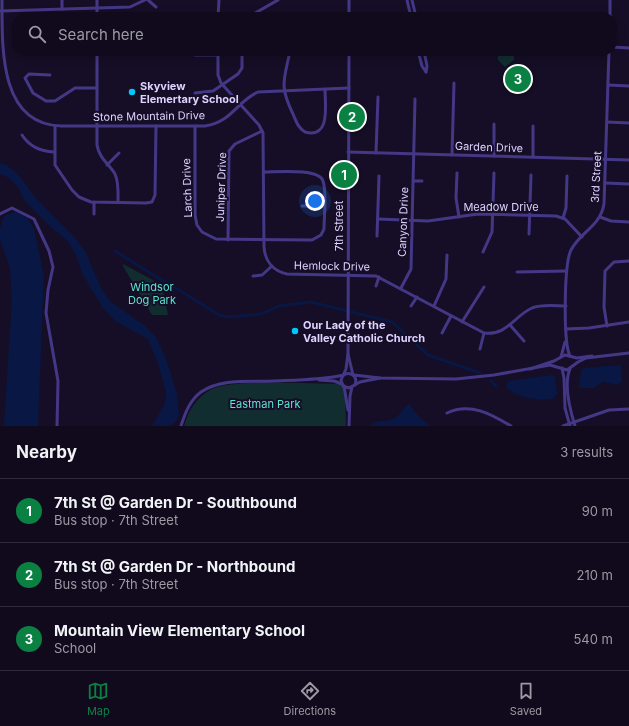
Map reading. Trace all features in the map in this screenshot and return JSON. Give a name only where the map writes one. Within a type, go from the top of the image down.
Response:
[{"type":"street","points":[[2,0],[2,72]]},
{"type":"street","points":[[62,0],[62,9]]},
{"type":"street","points":[[97,0],[97,12]]},
{"type":"street","points":[[1,11],[130,6],[145,0]]},
{"type":"street","points":[[148,0],[156,7]]},
{"type":"street","points":[[218,12],[219,0]]},
{"type":"street","points":[[257,12],[278,0]]},
{"type":"street","points":[[349,0],[349,12]]},
{"type":"street","points":[[407,0],[410,12]]},
{"type":"street","points":[[412,0],[415,12]]},
{"type":"street","points":[[610,0],[610,12]]},
{"type":"street","points":[[617,47],[629,48]]},
{"type":"street","points":[[96,56],[97,149],[114,173],[117,182],[118,202]]},
{"type":"street","points":[[218,56],[218,75],[223,85],[257,122],[262,131],[265,255],[272,266],[262,275],[253,276]]},
{"type":"street","points":[[195,93],[209,93],[223,85],[241,70],[242,56]]},
{"type":"street","points":[[289,56],[283,80],[284,91],[299,126],[305,132],[310,134],[320,131],[325,123],[325,89]]},
{"type":"street","name":"7th Street","points":[[344,374],[348,354],[349,56]]},
{"type":"street","points":[[419,56],[422,66],[426,72],[427,66],[425,56]]},
{"type":"street","name":"3rd Street","points":[[572,366],[566,340],[566,271],[570,251],[600,217],[604,204],[609,56]]},
{"type":"street","points":[[50,75],[29,74],[25,78],[32,93],[46,101],[55,101],[73,89],[97,88]]},
{"type":"street","points":[[452,155],[454,83]]},
{"type":"street","points":[[608,85],[629,86]]},
{"type":"street","name":"Stone Mountain Drive","points":[[14,104],[33,120],[54,126],[195,126],[212,125],[220,122],[258,92],[349,88]]},
{"type":"street","points":[[376,153],[378,97]]},
{"type":"street","name":"Canyon Drive","points":[[401,288],[410,271],[415,99]]},
{"type":"street","points":[[607,122],[629,122]]},
{"type":"street","points":[[494,124],[494,156]]},
{"type":"street","points":[[54,126],[54,152],[57,168],[72,190],[81,198],[94,202],[152,202],[156,204]]},
{"type":"street","points":[[152,202],[155,195],[156,126]]},
{"type":"street","name":"Larch Drive","points":[[195,126],[196,221],[202,232],[216,239],[228,240],[312,240],[318,238],[324,229],[324,206]]},
{"type":"street","points":[[533,157],[534,126]]},
{"type":"street","name":"Juniper Drive","points":[[228,240],[229,151],[235,144],[262,131]]},
{"type":"street","points":[[22,135],[29,144],[37,149],[54,152]]},
{"type":"street","name":"Garden Drive","points":[[348,152],[629,160]]},
{"type":"street","points":[[107,165],[119,154]]},
{"type":"street","points":[[264,172],[317,174],[324,182],[324,206],[302,206]]},
{"type":"street","points":[[457,173],[456,201],[459,217]]},
{"type":"street","points":[[483,252],[492,232],[494,173]]},
{"type":"street","points":[[529,234],[531,175]]},
{"type":"street","points":[[377,236],[379,176]]},
{"type":"street","points":[[567,176],[566,208],[563,218],[582,237]]},
{"type":"street","points":[[413,181],[422,181]]},
{"type":"street","points":[[605,183],[629,184]]},
{"type":"street","points":[[94,202],[94,214]]},
{"type":"street","points":[[0,214],[12,208],[34,219],[49,251],[52,267],[46,313],[58,381],[57,426]]},
{"type":"street","name":"Meadow Drive","points":[[378,219],[428,221],[493,214],[563,218]]},
{"type":"street","points":[[600,217],[611,221],[629,222]]},
{"type":"street","points":[[434,306],[445,282],[447,255]]},
{"type":"street","points":[[606,326],[604,310],[604,274],[607,268],[614,262],[629,261]]},
{"type":"street","name":"Hemlock Drive","points":[[272,266],[286,274],[366,274],[380,277],[484,333]]},
{"type":"street","points":[[517,272],[566,271]]},
{"type":"street","points":[[376,286],[380,277]]},
{"type":"street","points":[[462,322],[484,288]]},
{"type":"street","points":[[411,306],[418,297]]},
{"type":"street","points":[[480,349],[484,333],[497,332],[510,325],[534,307],[566,306]]},
{"type":"street","points":[[442,333],[451,316]]},
{"type":"street","points":[[566,329],[606,326],[629,322]]},
{"type":"street","points":[[510,325],[524,341]]},
{"type":"street","name":"3rd Street","points":[[566,340],[561,358],[561,368],[564,378],[564,400],[570,425]]},
{"type":"street","points":[[530,369],[561,358],[629,353]]},
{"type":"street","name":"7th Street","points":[[348,354],[354,375]]},
{"type":"street","points":[[181,426],[194,399],[202,391],[213,386],[238,382],[319,379],[344,374],[380,378],[461,379],[494,376],[550,365],[567,370],[581,360],[594,356]]},
{"type":"street","points":[[572,366],[568,383],[570,408],[575,424]]},
{"type":"street","points":[[344,374],[342,378],[348,410],[349,426]]},
{"type":"street","points":[[348,410],[356,380],[354,375]]},
{"type":"street","points":[[319,379],[334,381],[347,388],[380,378]]},
{"type":"street","points":[[447,413],[459,409],[478,410],[492,415],[511,426]]},
{"type":"street","points":[[563,426],[575,424],[609,410],[629,409]]},
{"type":"green space","points":[[498,56],[514,56],[514,60],[505,67],[498,60]]},
{"type":"green space","name":"Windsor Dog Park","points":[[123,264],[162,285],[168,315],[152,315]]},
{"type":"green space","name":"Eastman Park","points":[[241,383],[343,384],[345,386],[346,426],[184,426],[188,415],[201,396],[218,387]]},
{"type":"water","points":[[0,163],[6,165],[17,173],[34,196],[75,238],[85,251],[102,290],[110,301],[144,325],[156,337],[167,361],[177,394],[179,415],[177,420],[170,426],[152,426],[164,406],[166,393],[159,366],[148,339],[115,321],[103,308],[83,275],[76,255],[67,240],[52,228],[25,201],[17,186],[9,178],[0,174]]},
{"type":"water","points":[[15,212],[27,217],[34,229],[44,276],[38,426],[4,426],[12,299],[10,268],[0,240],[0,228],[4,216]]},
{"type":"water","points":[[621,365],[622,380],[618,385],[603,382],[593,388],[579,388],[581,370],[584,368]]},
{"type":"water","points":[[551,375],[555,376],[557,394],[554,398],[542,400],[528,398],[515,394],[506,387],[508,381]]},
{"type":"water","points":[[409,404],[420,418],[431,426],[369,426],[379,421],[396,418]]},
{"type":"waterway","points":[[115,251],[163,281]]},
{"type":"waterway","points":[[166,282],[219,315],[228,317],[261,314],[279,306],[311,302],[392,322],[428,355],[480,373]]},
{"type":"waterway","points":[[491,381],[496,386]]},
{"type":"place","name":"Mountain View Elementary School","points":[[518,79]]},
{"type":"place","name":"Skyview Elemertary School","points":[[132,92]]},
{"type":"place","name":"7th St @ Garden Dr - Northbound","points":[[352,117]]},
{"type":"place","name":"7th St @ Garden Dr - Southbound","points":[[344,175]]},
{"type":"place","name":"Our Lady of the Valley Catholic Church","points":[[295,331]]}]
